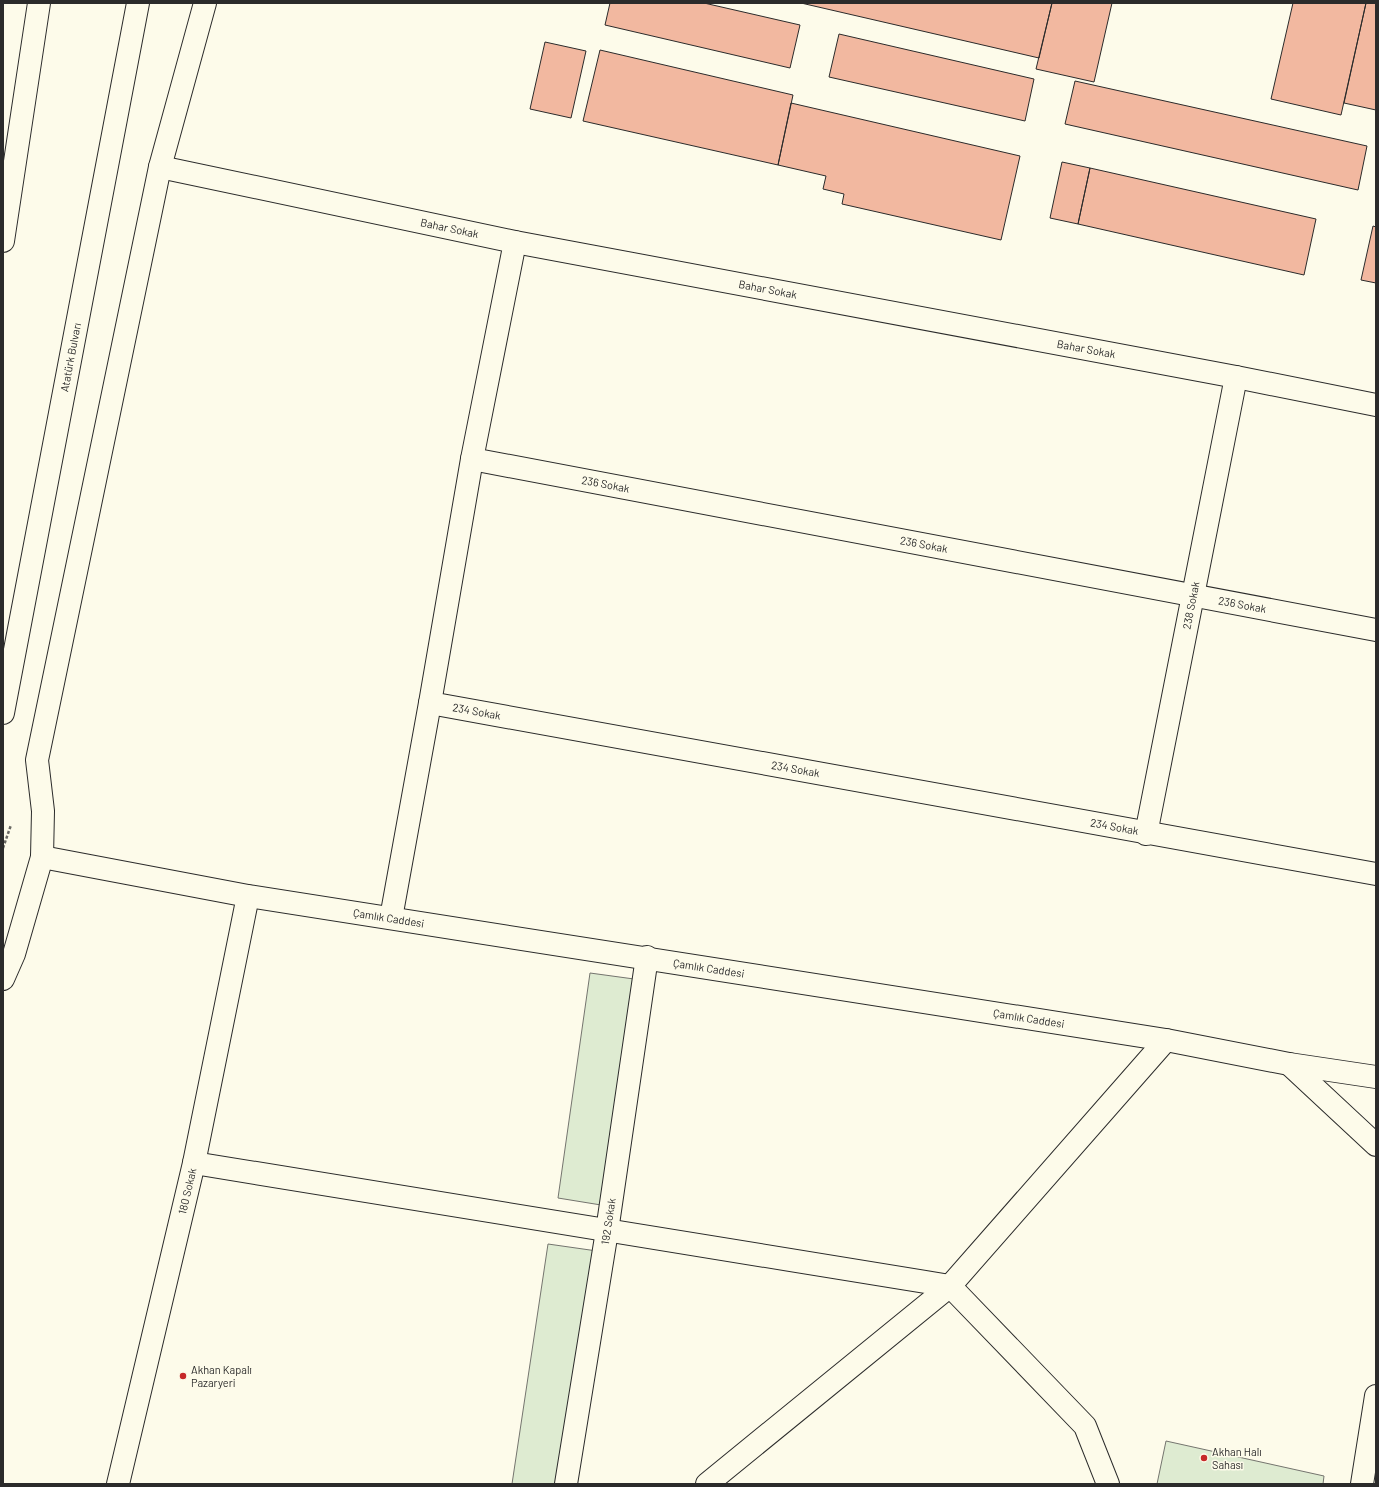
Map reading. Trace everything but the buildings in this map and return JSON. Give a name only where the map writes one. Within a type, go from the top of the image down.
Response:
[{"type":"street","points":[[3,241],[39,3]]},
{"type":"street","name":"Atatürk Bulvarı","points":[[3,713],[138,3]]},
{"type":"street","points":[[3,978],[14,954],[42,857],[43,811],[37,760],[160,167],[205,3]]},
{"type":"street","name":"Bahar Sokak","points":[[160,167],[515,242],[1236,377],[1376,405]]},
{"type":"street","points":[[391,918],[472,459],[515,242]]},
{"type":"street","name":"238 Sokak","points":[[1146,834],[1236,377]]},
{"type":"street","name":"236 Sokak","points":[[472,459],[1376,630]]},
{"type":"street","name":"234 Sokak","points":[[430,703],[1146,834],[1376,874]]},
{"type":"street","name":"Çamlık Caddesi","points":[[42,857],[248,896],[1166,1040],[1289,1064],[1376,1077]]},
{"type":"street","name":"180 Sokak","points":[[118,1484],[194,1163],[248,896]]},
{"type":"street","name":"192 Sokak","points":[[566,1484],[607,1231],[647,958]]},
{"type":"street","points":[[707,1484],[950,1286],[1166,1040]]},
{"type":"street","points":[[1289,1064],[1376,1145]]},
{"type":"street","points":[[194,1163],[950,1286],[1085,1426],[1108,1484]]},
{"type":"street","points":[[1362,1484],[1376,1396]]},
{"type":"path","points":[[3,848],[11,825]]},
{"type":"green space","points":[[590,973],[634,979],[601,1205],[558,1198]]},
{"type":"green space","points":[[548,1244],[597,1251],[558,1484],[512,1484]]},
{"type":"green space","name":"Akhan Halı Sahası","points":[[1166,1441],[1324,1476],[1323,1484],[1157,1484]]},
{"type":"place","name":"Akhan Kapalı Pazaryeri","points":[[183,1376]]},
{"type":"place","name":"Akhan Halı Sahası","points":[[1204,1458]]}]
